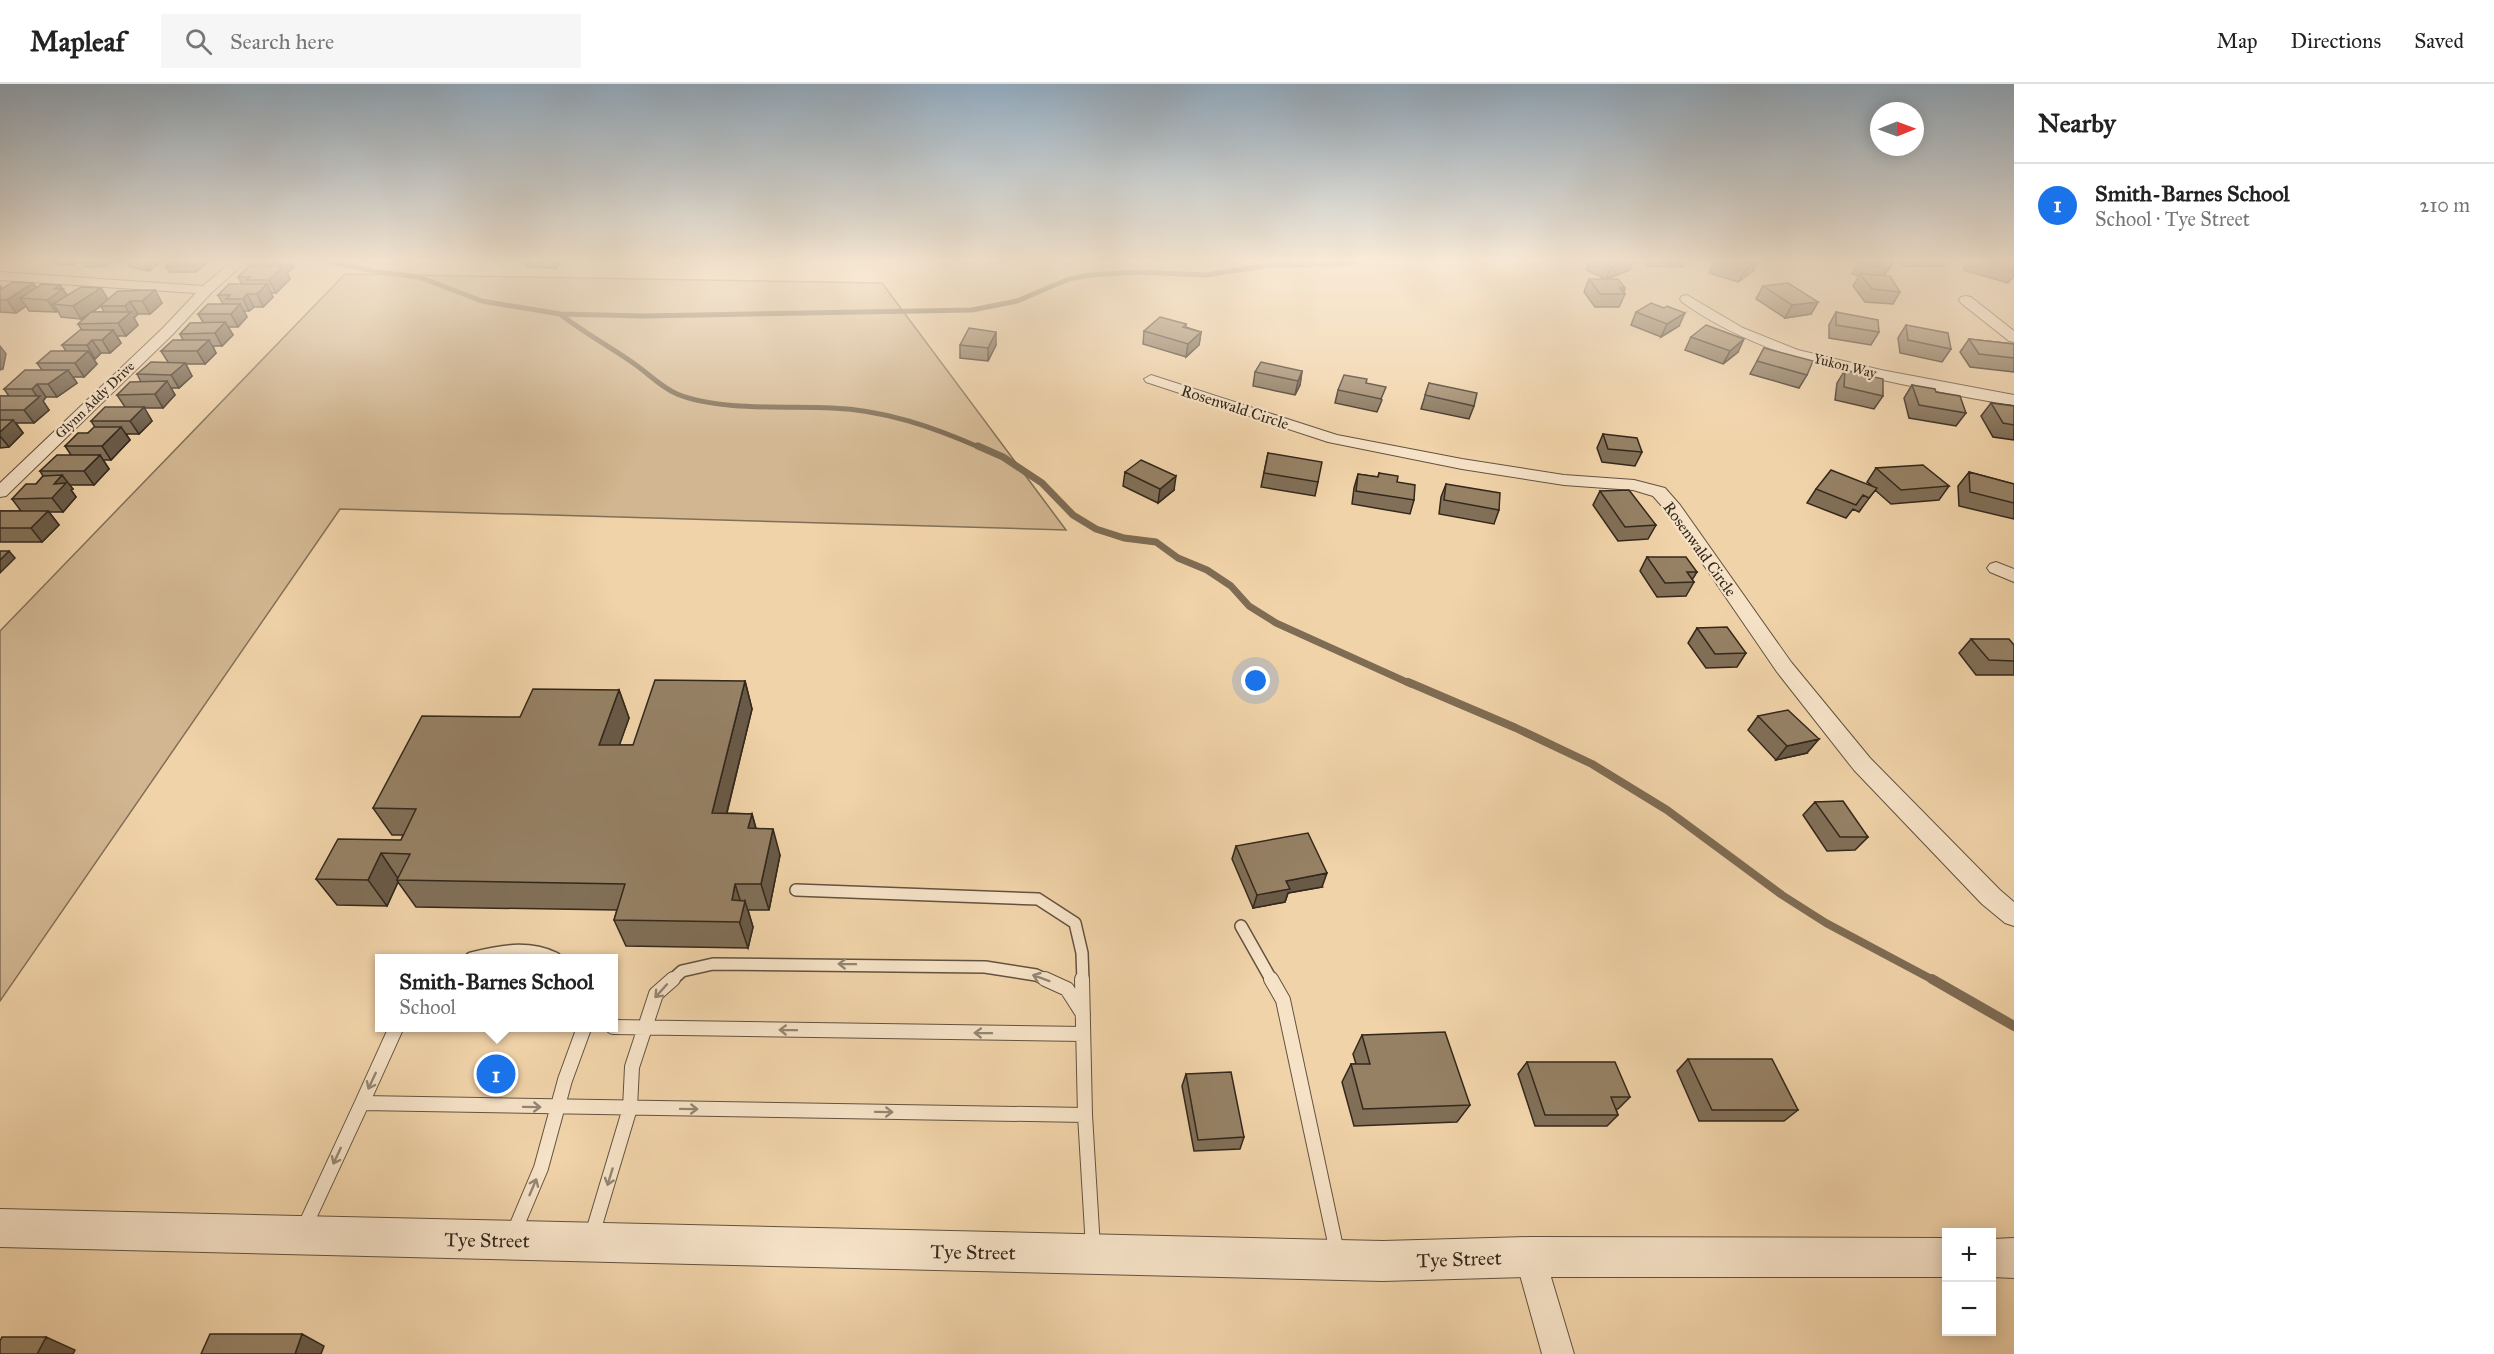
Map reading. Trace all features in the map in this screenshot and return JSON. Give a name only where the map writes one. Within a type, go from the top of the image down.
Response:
[{"type":"street","name":"Glynn Addy Drive","points":[[0,492],[180,318]]},
{"type":"street","name":"Yukon Way","points":[[1717,318],[1755,338],[1827,364],[2014,400]]},
{"type":"street","points":[[1989,318],[2014,338]]},
{"type":"street","name":"Rosenwald Circle","points":[[1151,379],[1334,439],[1462,464],[1564,480],[1634,485],[1659,492],[1674,509],[1784,667],[1862,764],[1991,897],[2014,916]]},
{"type":"street","points":[[1996,568],[2014,576]]},
{"type":"street","name":"Tye Street","points":[[0,1228],[1339,1261],[1530,1257],[1942,1258]]},
{"type":"street","points":[[1530,1257],[1558,1354]]},
{"type":"street","points":[[1996,1258],[2014,1258]]},
{"type":"lane","points":[[796,890],[1038,899],[1075,923],[1082,954],[1085,1115],[1093,1254]]},
{"type":"lane","points":[[1241,926],[1283,1000],[1339,1261]]},
{"type":"lane","points":[[484,954],[498,950],[522,949],[540,954]]},
{"type":"lane","points":[[590,1243],[630,1108],[632,1067],[656,994],[682,971],[713,964],[985,967],[1036,975],[1067,989],[1083,1014]]},
{"type":"lane","points":[[618,1027],[1083,1034]]},
{"type":"lane","points":[[300,1236],[394,1032]]},
{"type":"lane","points":[[511,1241],[541,1167],[583,1032]]},
{"type":"lane","points":[[362,1103],[1085,1115]]},
{"type":"shaded area","points":[[302,318],[908,318],[1066,530],[340,509],[0,1001],[0,631]]},
{"type":"building","points":[[84,318],[124,318],[118,323],[78,324]]},
{"type":"building","points":[[1159,318],[1165,318],[1186,324],[1183,327],[1201,332],[1188,344],[1144,331]]},
{"type":"building","points":[[1652,318],[1676,318],[1667,324]]},
{"type":"building","points":[[1836,318],[1869,318],[1878,320],[1879,332],[1836,325]]},
{"type":"building","points":[[225,322],[215,333],[180,334],[190,323]]},
{"type":"building","points":[[1706,325],[1744,339],[1730,351],[1691,337]]},
{"type":"building","points":[[1906,325],[1948,333],[1951,349],[1908,340]]},
{"type":"building","points":[[969,328],[996,332],[988,348],[960,345]]},
{"type":"building","points":[[80,330],[113,330],[102,340],[92,340],[87,345],[62,345]]},
{"type":"building","points":[[1969,339],[2014,344],[2014,358],[1979,354]]},
{"type":"building","points":[[173,340],[209,340],[197,351],[161,351]]},
{"type":"building","points":[[1764,348],[1813,361],[1807,375],[1757,361]]},
{"type":"building","points":[[51,351],[88,351],[75,363],[37,363]]},
{"type":"building","points":[[151,362],[185,363],[171,375],[137,374]]},
{"type":"building","points":[[1261,362],[1302,371],[1298,381],[1255,372]]},
{"type":"building","points":[[25,370],[68,370],[48,384],[37,384],[32,389],[4,389]]},
{"type":"building","points":[[1845,370],[1883,379],[1883,396],[1844,387]]},
{"type":"building","points":[[1344,375],[1367,379],[1366,383],[1386,387],[1381,399],[1338,390]]},
{"type":"building","points":[[167,381],[155,394],[117,395],[130,382]]},
{"type":"building","points":[[1429,383],[1477,393],[1474,406],[1425,395]]},
{"type":"building","points":[[1912,385],[1960,396],[1966,413],[1919,405]]},
{"type":"building","points":[[0,396],[40,396],[24,410],[0,410]]},
{"type":"building","points":[[1991,403],[2014,406],[2014,425],[2003,423]]},
{"type":"building","points":[[105,407],[144,407],[130,421],[91,421]]},
{"type":"building","points":[[0,420],[13,420],[0,432]]},
{"type":"building","points":[[94,427],[121,427],[102,446],[65,446],[78,433],[88,433]]},
{"type":"building","points":[[1603,434],[1637,438],[1642,452],[1608,449]]},
{"type":"building","points":[[1268,453],[1322,462],[1318,482],[1264,473]]},
{"type":"building","points":[[57,455],[100,455],[84,471],[40,471]]},
{"type":"building","points":[[1141,460],[1176,476],[1160,489],[1125,472]]},
{"type":"building","points":[[1923,465],[1949,486],[1901,490],[1876,468]]},
{"type":"building","points":[[1831,470],[1877,488],[1869,498],[1863,495],[1856,505],[1816,489]]},
{"type":"building","points":[[1969,472],[2014,484],[2014,503],[1970,492]]},
{"type":"building","points":[[1379,473],[1398,476],[1397,482],[1415,485],[1414,500],[1356,491],[1358,474],[1378,477]]},
{"type":"building","points":[[62,475],[54,484],[66,483],[52,498],[12,499],[26,484],[36,484],[43,476]]},
{"type":"building","points":[[1446,484],[1500,493],[1499,510],[1444,500]]},
{"type":"building","points":[[1629,490],[1656,525],[1625,527],[1600,491]]},
{"type":"building","points":[[0,511],[48,511],[31,528],[0,528]]},
{"type":"building","points":[[0,551],[9,551],[0,560]]},
{"type":"building","points":[[1647,557],[1686,557],[1697,572],[1687,572],[1694,582],[1665,583]]},
{"type":"building","points":[[1727,627],[1746,653],[1715,654],[1697,628]]},
{"type":"building","points":[[1971,639],[2009,639],[2014,645],[2014,661],[1989,660]]},
{"type":"building","points":[[655,680],[745,681],[712,813],[752,814],[748,828],[773,829],[761,884],[735,884],[732,900],[745,901],[740,922],[614,920],[625,884],[397,880],[410,854],[381,853],[368,880],[316,879],[338,839],[401,840],[416,809],[373,808],[422,716],[520,717],[533,689],[619,690],[599,745],[633,745]]},
{"type":"building","points":[[1788,710],[1819,739],[1787,746],[1758,716]]},
{"type":"building","points":[[1843,801],[1868,837],[1840,837],[1815,802]]},
{"type":"building","points":[[1308,833],[1327,873],[1286,881],[1290,889],[1257,895],[1236,846]]},
{"type":"building","points":[[1445,1032],[1470,1105],[1363,1109],[1351,1064],[1370,1064],[1362,1035]]},
{"type":"building","points":[[1688,1059],[1772,1059],[1798,1110],[1712,1110]]},
{"type":"building","points":[[1527,1062],[1615,1062],[1630,1097],[1611,1097],[1618,1115],[1545,1115]]},
{"type":"building","points":[[1231,1072],[1244,1137],[1198,1140],[1186,1074]]},
{"type":"building","points":[[210,1334],[302,1334],[295,1354],[201,1354]]},
{"type":"building","points":[[2,1337],[46,1337],[37,1354],[0,1354]]},
{"type":"waterway","points":[[566,318],[677,394],[712,403],[753,407],[832,408],[871,412],[927,427],[981,448]]},
{"type":"waterway","points":[[978,446],[1003,457],[1042,483],[1073,515],[1096,529],[1124,538],[1156,542],[1178,558],[1207,570],[1231,586],[1249,606],[1276,623],[1411,684]]},
{"type":"waterway","points":[[1408,682],[1516,728],[1592,764],[1667,810],[1782,895],[1826,923],[1935,981]]},
{"type":"waterway","points":[[1932,979],[2014,1026]]},
{"type":"place","name":"Smith-Barnes School","points":[[496,1074]]}]
